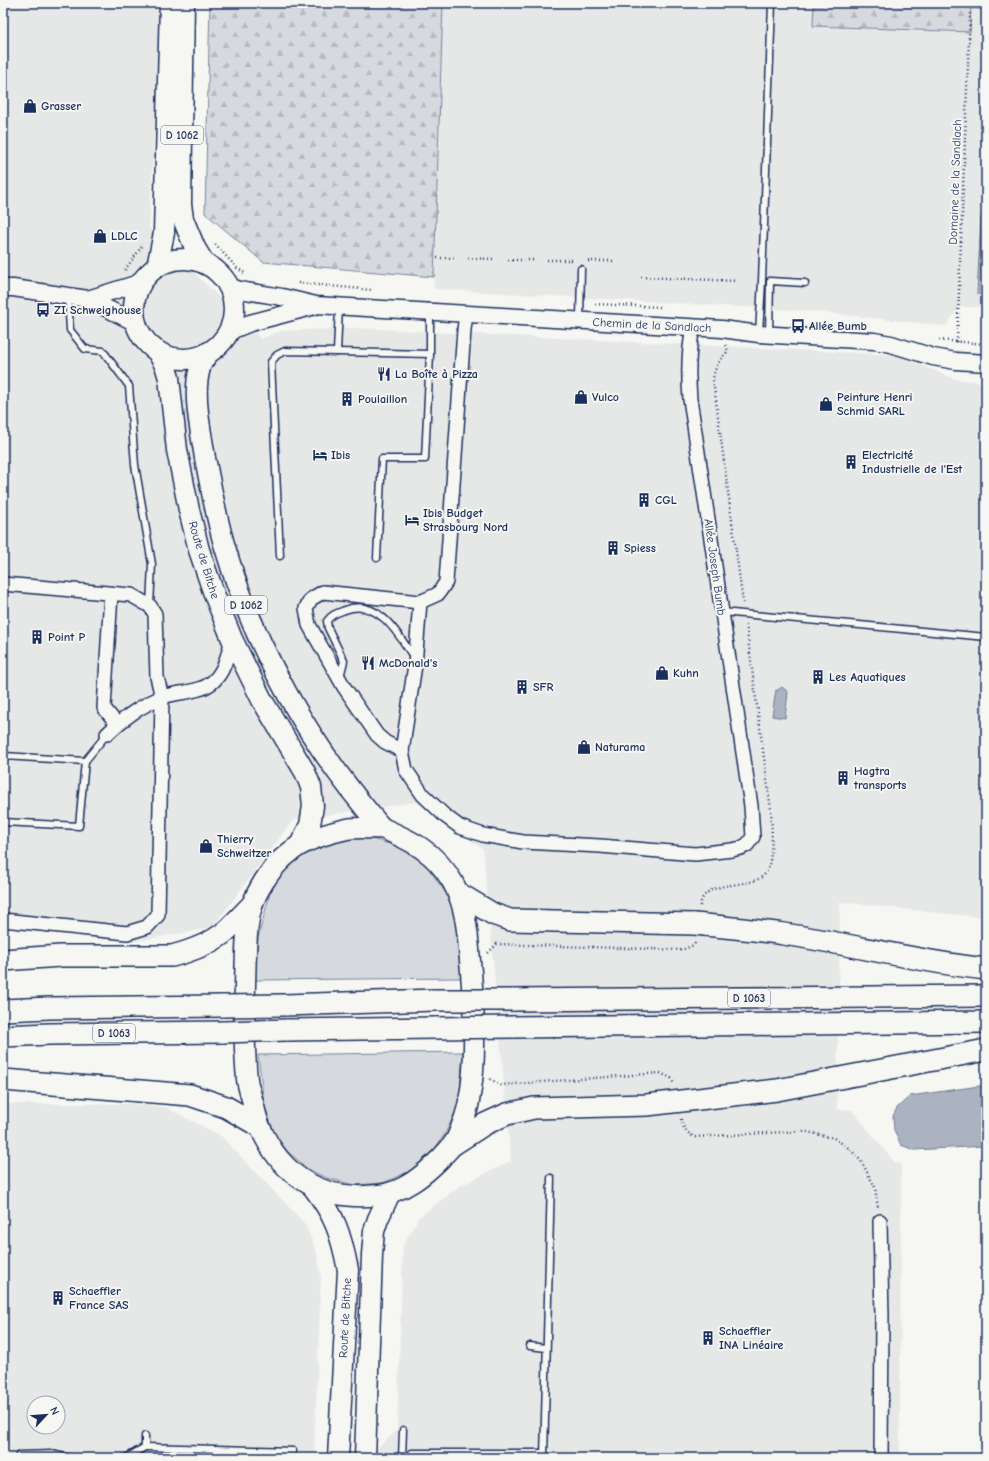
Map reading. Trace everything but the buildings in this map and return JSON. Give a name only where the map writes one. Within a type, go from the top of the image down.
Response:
[{"type":"highway","points":[[458,893],[493,914],[510,920],[699,925],[784,934],[898,956],[961,966],[986,968]]},
{"type":"highway","points":[[3,960],[61,956],[172,956],[196,948],[225,932],[252,905]]},
{"type":"highway","name":"D 1063","points":[[3,1010],[285,1005],[435,1000],[986,996]]},
{"type":"highway","name":"D 1063","points":[[3,1036],[286,1030],[986,1022]]},
{"type":"highway","points":[[454,1144],[484,1124],[534,1108],[647,1105],[777,1090],[986,1050]]},
{"type":"highway","points":[[3,1080],[190,1096],[226,1107],[259,1126]]},
{"type":"main road","name":"D 1062","points":[[157,267],[164,233],[170,3]]},
{"type":"main road","name":"D 1062","points":[[184,3],[181,204],[183,219],[194,248],[204,263]]},
{"type":"main road","points":[[188,259],[204,263],[218,272],[228,286],[233,301],[233,317],[228,332],[217,347],[199,357],[177,359],[166,356],[157,351],[144,338],[136,323],[134,309],[136,295],[142,282],[148,274],[157,267],[172,260],[188,259]]},
{"type":"main road","name":"Route de Bitche","points":[[157,351],[165,365],[169,378],[177,450],[190,517],[199,550],[214,594],[232,639],[262,700],[305,772],[311,788],[313,806],[310,825],[300,845]]},
{"type":"main road","name":"Route de Bitche","points":[[209,352],[200,366],[198,377],[197,386],[199,415],[210,484],[217,515],[238,586],[265,650],[294,706],[346,784],[382,828]]},
{"type":"main road","points":[[382,828],[412,841],[426,851],[451,879],[458,893],[464,912],[468,935],[474,1018],[470,1100],[464,1123],[454,1144],[432,1167],[415,1181],[390,1193],[370,1196],[344,1196],[312,1187],[289,1170],[271,1149],[259,1126],[247,1081],[244,1014],[247,940],[252,905],[266,877],[279,861],[300,845],[324,836],[349,829],[382,828]]},
{"type":"main road","name":"Route de Bitche","points":[[312,1187],[322,1198],[337,1226],[343,1244],[348,1270],[338,1458]]},
{"type":"main road","name":"Route de Bitche","points":[[365,1458],[374,1231],[390,1193]]},
{"type":"street","points":[[88,299],[142,282]]},
{"type":"street","name":"Chemin de la Sandlach","points":[[228,286],[240,290],[282,297],[316,305],[722,329],[764,334],[874,341],[891,344],[933,357],[956,361],[986,363]]},
{"type":"street","points":[[3,288],[13,288],[88,299],[136,323]]},
{"type":"street","name":"Chemin de la Sandlach","points":[[228,332],[250,323],[316,305]]},
{"type":"street","points":[[420,602],[415,659],[402,751],[385,742],[377,734],[340,680],[308,625],[306,608],[311,599],[323,592],[420,602],[438,594],[446,582],[466,314]]},
{"type":"street","name":"Allée Joseph Bumb","points":[[402,751],[406,770],[423,796],[445,816],[460,826],[483,835],[523,842],[600,846],[695,854],[714,853],[741,848],[753,837],[751,806],[690,399],[688,371],[689,345],[693,328]]},
{"type":"street","points":[[3,584],[131,595],[150,606],[155,614],[157,677],[162,697],[158,915],[147,927],[127,933],[3,920]]},
{"type":"street","points":[[111,594],[104,708],[117,724]]},
{"type":"street","points":[[107,734],[117,724],[143,707],[162,697],[200,689],[217,679],[226,662],[232,639]]},
{"type":"street","points":[[880,1221],[882,1458]]},
{"type":"lane","points":[[764,334],[762,282],[772,3]]},
{"type":"lane","points":[[971,4],[986,5]]},
{"type":"lane","points":[[580,321],[581,269]]},
{"type":"lane","points":[[764,334],[770,281],[805,283]]},
{"type":"lane","points":[[68,296],[70,330],[85,349],[103,351],[129,386],[135,465],[152,564],[150,606]]},
{"type":"lane","points":[[337,352],[339,306]]},
{"type":"lane","points":[[377,558],[382,459],[425,459],[430,354],[430,312]]},
{"type":"lane","points":[[280,556],[271,362],[276,355],[285,351],[430,354]]},
{"type":"lane","points":[[340,680],[344,661],[328,628],[327,621],[331,615],[350,608],[360,606],[376,612],[395,628],[415,659]]},
{"type":"lane","points":[[722,612],[986,637]]},
{"type":"lane","points":[[3,822],[79,826],[85,761],[107,734]]},
{"type":"lane","points":[[3,755],[85,761]]},
{"type":"lane","points":[[412,1453],[544,1455],[550,1178]]},
{"type":"lane","points":[[530,1346],[546,1348]]},
{"type":"lane","points":[[402,1458],[403,1430]]},
{"type":"lane","points":[[145,1436],[145,1447]]},
{"type":"lane","points":[[126,1458],[145,1447],[294,1451]]},
{"type":"lane","points":[[19,1455],[52,1454],[70,1458]]},
{"type":"path","name":"Domaine de la Sandlach","points":[[956,361],[971,4]]},
{"type":"path","points":[[213,242],[238,268],[248,274]]},
{"type":"path","points":[[120,273],[125,269],[144,244]]},
{"type":"path","points":[[437,258],[454,258]]},
{"type":"path","points":[[468,258],[494,259]]},
{"type":"path","points":[[508,260],[534,260]]},
{"type":"path","points":[[547,260],[573,260]]},
{"type":"path","points":[[588,261],[612,261]]},
{"type":"path","points":[[641,277],[737,281]]},
{"type":"path","points":[[291,282],[376,291]]},
{"type":"path","points":[[580,303],[661,308]]},
{"type":"path","points":[[487,956],[496,944],[682,950],[694,945],[699,925],[700,902],[704,896],[716,888],[762,878],[770,865],[772,832],[771,810],[713,379],[715,367],[728,351],[722,329]]},
{"type":"path","points":[[488,1078],[500,1085],[660,1073],[672,1078],[675,1088]]},
{"type":"path","points":[[680,1115],[683,1127],[687,1133],[694,1137],[804,1131],[834,1138],[850,1149],[861,1161],[870,1177],[875,1187],[880,1221]]},
{"type":"shaded area","points":[[3,3],[162,3],[149,228],[261,339],[280,331],[357,328],[897,355],[955,379],[986,383],[986,918],[840,902],[837,1109],[852,1110],[895,1163],[901,1163],[900,1458],[367,1458],[397,1430],[403,1245],[419,1217],[460,1186],[511,1161],[483,849],[416,802],[293,820],[212,928],[135,941],[3,928]]},
{"type":"shaded area","points":[[443,3],[986,3],[986,307],[959,307],[946,326],[809,311],[434,289]]},
{"type":"shaded area","points":[[981,217],[986,218],[986,294],[977,294]]},
{"type":"shaded area","points":[[782,687],[788,692],[785,718],[772,716],[776,690]]},
{"type":"shaded area","points":[[986,1085],[986,1146],[914,1150],[901,1145],[894,1130],[893,1116],[897,1108],[910,1096]]},
{"type":"shaded area","points":[[3,1104],[133,1104],[165,1107],[221,1136],[305,1224],[316,1250],[321,1276],[314,1458],[3,1458]]},
{"type":"green space","points":[[210,3],[443,3],[434,277],[263,262],[205,213]]},
{"type":"green space","points":[[814,3],[971,3],[970,32],[813,26]]},
{"type":"green space","points":[[346,837],[372,839],[400,847],[427,866],[448,896],[457,923],[461,978],[255,980],[258,938],[271,889],[292,863],[318,845]]},
{"type":"green space","points":[[463,1052],[459,1104],[445,1134],[428,1158],[408,1172],[383,1183],[354,1185],[327,1178],[309,1170],[287,1151],[274,1133],[264,1103],[258,1055]]},
{"type":"place","name":"Grasser","points":[[30,106]]},
{"type":"place","name":"LDLC","points":[[100,236]]},
{"type":"place","name":"ZI Schweighouse","points":[[43,310]]},
{"type":"place","name":"Allée Bumb","points":[[798,326]]},
{"type":"place","name":"La Boîte à Pizza","points":[[384,374]]},
{"type":"place","name":"Vulco","points":[[581,397]]},
{"type":"place","name":"Poulaillon","points":[[347,399]]},
{"type":"place","name":"Peinture Henri Schmid SARL","points":[[826,404]]},
{"type":"place","name":"Ibis","points":[[320,455]]},
{"type":"place","name":"Electricité Industrielle de l'Est","points":[[851,462]]},
{"type":"place","name":"CGL","points":[[644,500]]},
{"type":"place","name":"Ibis Budget Strasbourg Nord","points":[[412,520]]},
{"type":"place","name":"Spiess","points":[[613,548]]},
{"type":"place","name":"Point P","points":[[37,637]]},
{"type":"place","name":"McDonald's","points":[[368,663]]},
{"type":"place","name":"Kuhn","points":[[662,673]]},
{"type":"place","name":"Les Aquatiques","points":[[818,677]]},
{"type":"place","name":"SFR","points":[[522,687]]},
{"type":"place","name":"Naturama","points":[[584,747]]},
{"type":"place","name":"Hagtra transports","points":[[843,778]]},
{"type":"place","name":"Thierry Schweitzer","points":[[206,846]]},
{"type":"place","name":"Schaeffler France SAS","points":[[58,1298]]},
{"type":"place","name":"Schaeffler INA Linéaire","points":[[708,1338]]}]
